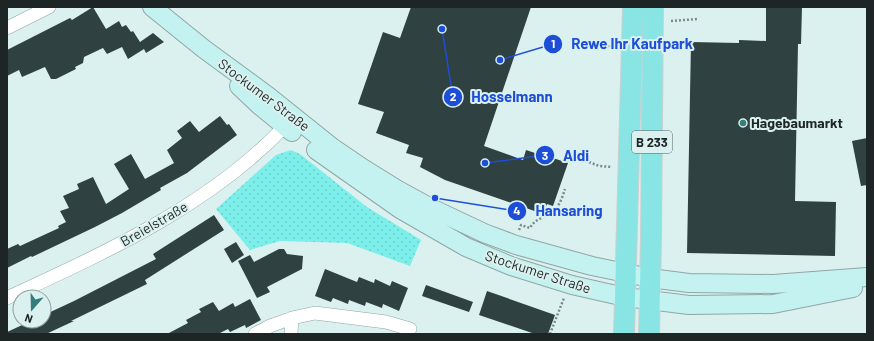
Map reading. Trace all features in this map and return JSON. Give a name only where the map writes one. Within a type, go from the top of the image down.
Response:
[{"type":"main road","name":"Stockumer Straße","points":[[152,7],[333,148],[398,190],[431,208],[463,224],[516,245],[592,266],[650,278],[700,284],[773,284],[867,277]]},
{"type":"main road","name":"B 233","points":[[624,334],[633,7]]},
{"type":"main road","name":"B 233","points":[[649,334],[659,14]]},
{"type":"main road","name":"Stockumer Straße","points":[[204,49],[259,106],[336,165],[400,209],[466,248],[519,269],[572,285],[625,297],[689,305],[773,304],[867,284]]},
{"type":"street","points":[[7,28],[49,7]]},
{"type":"street","name":"Breielstraße","points":[[7,298],[92,258],[162,221],[225,180],[260,151],[285,126]]},
{"type":"street","points":[[256,334],[270,326],[292,318],[315,313],[386,322],[410,328]]},
{"type":"street","points":[[291,334],[292,318]]},
{"type":"path","points":[[659,14],[698,20]]},
{"type":"path","points":[[596,46],[621,46]]},
{"type":"path","points":[[590,162],[599,166],[615,168]]},
{"type":"path","points":[[518,234],[521,225],[530,228],[533,222],[549,214],[557,207],[565,189]]},
{"type":"path","points":[[550,334],[564,298]]},
{"type":"shaded area","points":[[291,150],[300,154],[367,207],[421,240],[410,266],[347,243],[280,241],[250,250],[216,209],[276,155]]},
{"type":"building","points":[[93,7],[106,29],[119,21],[122,27],[126,25],[131,32],[133,31],[140,42],[153,33],[164,42],[146,53],[144,49],[128,59],[122,47],[107,54],[103,48],[84,57],[83,63],[75,67],[76,69],[56,79],[51,79],[45,67],[22,77],[19,70],[7,76],[7,50],[70,18],[72,20]]},
{"type":"building","points":[[411,7],[531,7],[484,146],[523,160],[526,150],[568,163],[553,206],[547,204],[543,214],[445,180],[420,167],[423,158],[406,153],[409,145],[376,133],[384,112],[358,104],[383,32],[400,38]]},
{"type":"building","name":"Hagebaumarkt","points":[[766,7],[802,7],[801,44],[798,44],[795,201],[836,202],[835,256],[687,253],[691,42],[739,43],[739,40],[766,41]]},
{"type":"building","points":[[220,116],[227,125],[229,124],[237,135],[187,173],[160,188],[161,190],[122,213],[7,268],[7,249],[18,244],[20,246],[59,228],[58,226],[66,222],[60,211],[69,208],[63,196],[79,189],[77,184],[93,177],[106,204],[129,189],[114,164],[131,154],[145,179],[174,163],[167,150],[182,138],[177,131],[190,121],[199,132]]},
{"type":"building","points":[[867,138],[867,185],[861,186],[852,141]]},
{"type":"building","points":[[214,215],[224,230],[145,280],[147,284],[71,321],[74,321],[46,334],[7,334],[7,332],[14,329],[52,329],[52,311],[156,259],[153,254]]},
{"type":"building","points":[[236,242],[244,255],[232,263],[224,249]]},
{"type":"building","points":[[279,249],[284,249],[287,254],[303,256],[302,269],[267,287],[270,292],[257,298],[238,261],[250,255],[254,262]]},
{"type":"building","points":[[325,269],[357,282],[359,277],[374,283],[375,279],[390,286],[392,281],[408,288],[399,311],[383,304],[382,308],[366,302],[365,306],[349,300],[348,304],[333,298],[331,302],[315,296]]},
{"type":"building","points":[[426,285],[473,302],[469,312],[422,296]]},
{"type":"building","points":[[487,291],[555,315],[548,334],[535,334],[479,315]]},
{"type":"building","points":[[250,299],[261,320],[246,328],[245,325],[230,332],[228,329],[218,334],[167,334],[188,323],[186,320],[201,312],[199,309],[213,302],[219,311],[233,303],[235,307]]},
{"type":"place","name":"Hosselmann","points":[[442,29]]},
{"type":"place","name":"Rewe Ihr Kaufpark","points":[[500,60]]},
{"type":"place","name":"Hagebaumarkt","points":[[743,123]]},
{"type":"place","name":"Aldi","points":[[485,163]]},
{"type":"place","name":"Hansaring","points":[[435,198]]}]
